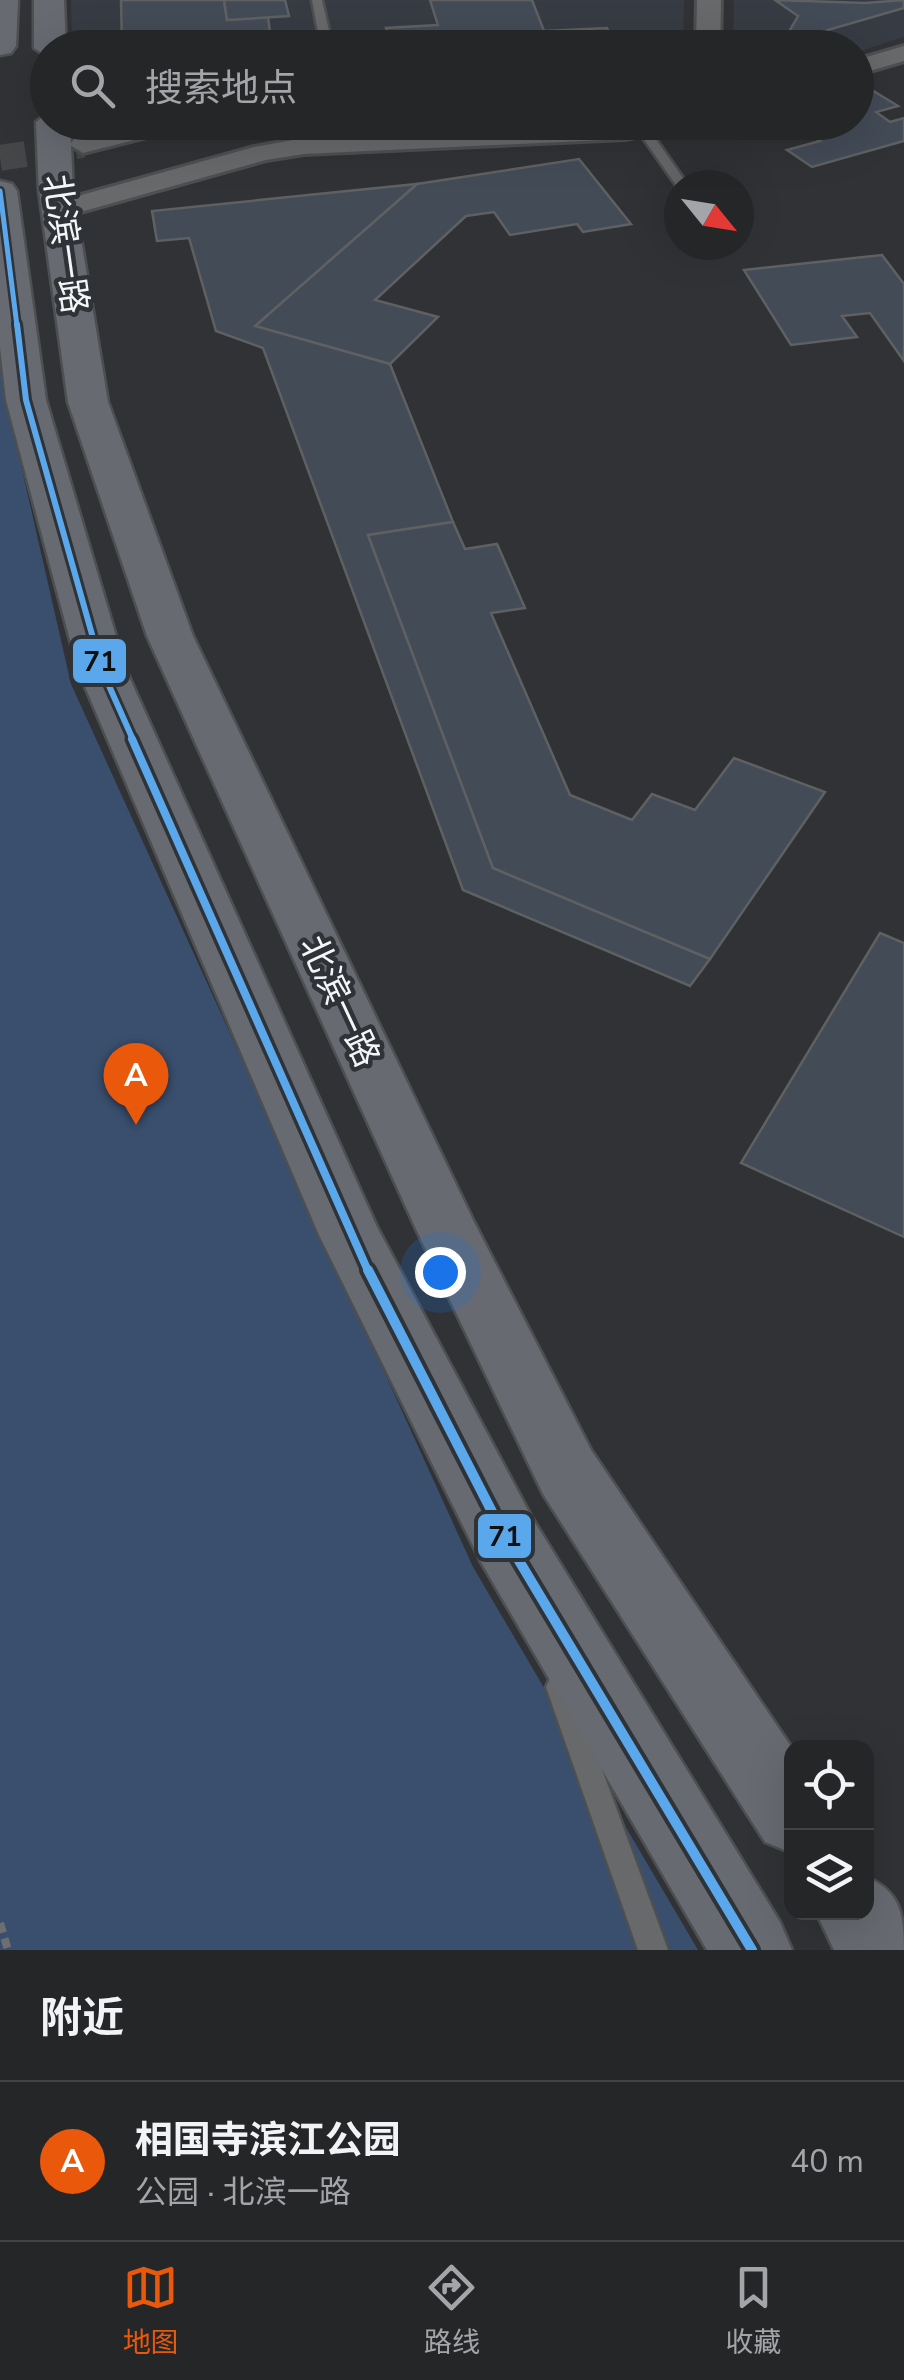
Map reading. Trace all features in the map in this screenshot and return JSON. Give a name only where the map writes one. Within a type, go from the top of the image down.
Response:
[{"type":"main road","points":[[0,46],[3,0]]},
{"type":"main road","points":[[49,0],[50,30]]},
{"type":"main road","name":"北滨一路","points":[[67,140],[59,210],[88,402],[170,636],[448,1230],[568,1472],[784,1803]]},
{"type":"main road","name":"北滨一路","points":[[0,192],[26,400],[102,670],[350,1235],[506,1539],[752,1950]]},
{"type":"main road","points":[[861,1920],[880,1950]]},
{"type":"street","points":[[708,30],[709,0]]},
{"type":"street","points":[[874,63],[904,54]]},
{"type":"street","points":[[59,210],[264,153],[304,146],[417,140]]},
{"type":"lane","points":[[316,0],[323,30]]},
{"type":"lane","points":[[650,140],[671,170]]},
{"type":"lane","points":[[506,1539],[653,1950]]},
{"type":"path","points":[[0,1922],[8,1950]]},
{"type":"shaded area","points":[[71,0],[684,0],[683,30],[72,30]]},
{"type":"shaded area","points":[[734,0],[904,0],[904,37],[874,47],[874,30],[733,30]]},
{"type":"shaded area","points":[[0,345],[7,404],[71,684],[473,1567],[698,1950],[0,1950]]},
{"type":"building","points":[[121,0],[224,0],[227,20],[268,17],[270,30],[122,30]]},
{"type":"building","points":[[224,0],[285,0],[289,16],[227,20]]},
{"type":"building","points":[[430,0],[532,0],[544,30],[386,28],[438,25]]},
{"type":"building","points":[[775,0],[904,0],[904,8],[828,30],[790,30],[798,16]]},
{"type":"building","points":[[874,91],[898,106],[876,112],[890,122],[904,118],[904,141],[812,167],[787,150],[820,141],[874,140]]},
{"type":"building","points":[[579,159],[631,224],[583,232],[577,224],[510,235],[494,212],[466,216],[375,300],[438,317],[390,364],[255,326],[417,184]]},
{"type":"building","points":[[417,184],[255,326],[390,364],[453,522],[368,535],[493,868],[710,959],[690,986],[463,890],[263,348],[216,331],[189,238],[157,241],[152,211]]},
{"type":"building","points":[[882,255],[904,284],[904,361],[870,313],[842,316],[857,337],[791,345],[744,270]]},
{"type":"building","points":[[453,522],[465,549],[497,544],[525,608],[491,613],[570,795],[632,820],[652,794],[695,810],[734,758],[825,792],[710,959],[493,868],[368,535]]},
{"type":"building","points":[[880,933],[904,943],[904,1237],[741,1163]]},
{"type":"tunnel","points":[[0,158],[83,145]]},
{"type":"transit line","name":"71","points":[[0,191],[26,400],[102,670],[350,1235],[506,1539],[752,1950]]},
{"type":"place","name":"相国寺滨江公园","points":[[136,1125]]}]
